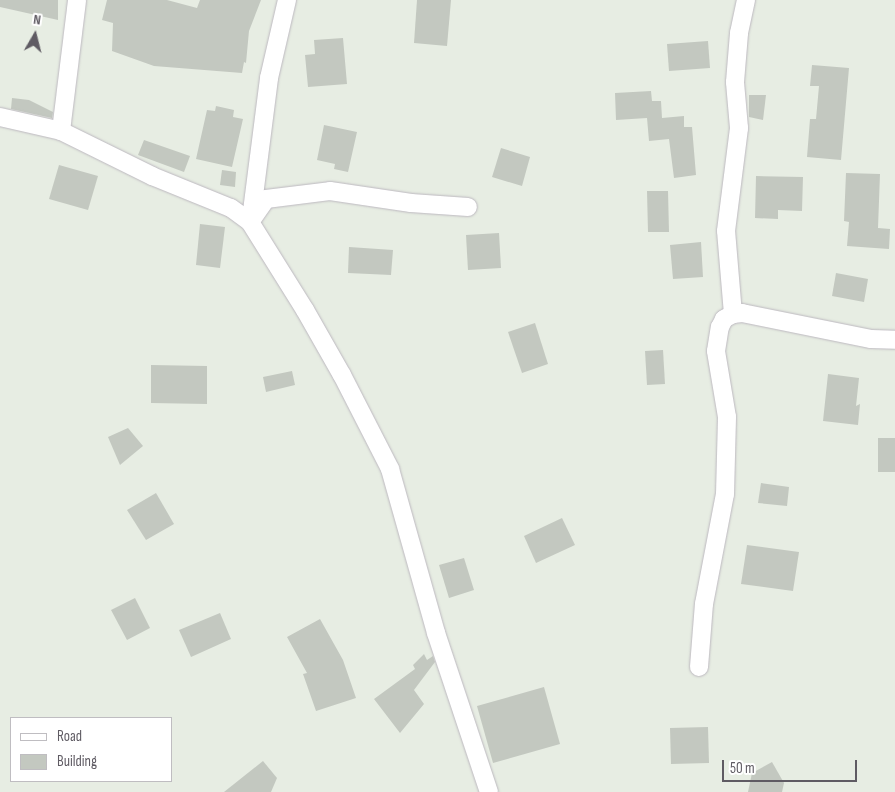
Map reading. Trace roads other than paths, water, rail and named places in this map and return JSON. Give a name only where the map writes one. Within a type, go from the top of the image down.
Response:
[{"type":"street","points":[[60,131],[77,0]]},
{"type":"street","points":[[250,222],[269,78],[287,0]]},
{"type":"street","points":[[733,314],[726,231],[739,128],[736,72],[739,33],[746,0]]},
{"type":"street","points":[[0,117],[60,131],[152,176],[231,208],[250,222],[310,318],[390,469],[436,633],[489,792]]},
{"type":"street","points":[[250,222],[266,199],[330,191],[411,203],[468,207]]},
{"type":"street","points":[[699,667],[704,604],[725,494],[727,417],[716,351],[720,327],[724,319],[733,314],[756,316],[871,339],[895,340]]}]
